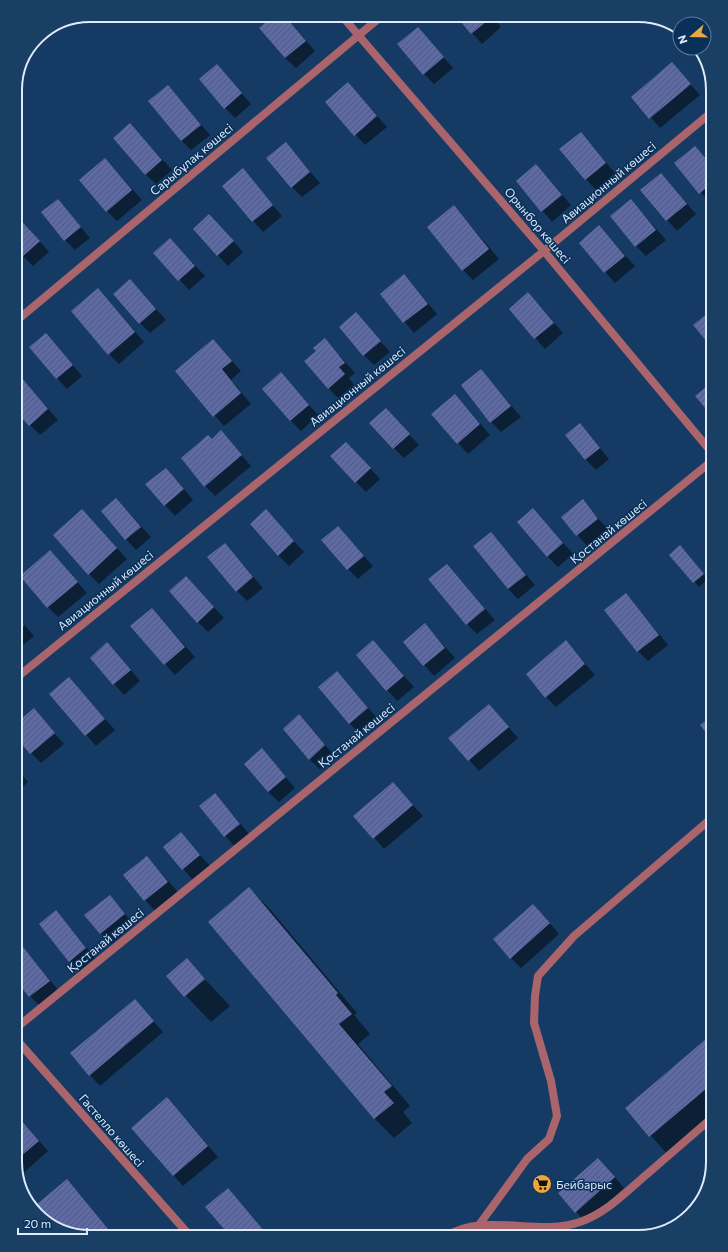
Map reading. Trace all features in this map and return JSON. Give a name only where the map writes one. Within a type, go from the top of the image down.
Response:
[{"type":"street","name":"Орынбор көшесі","points":[[347,22],[544,251],[706,446]]},
{"type":"street","name":"Сарыбұлақ көшесі","points":[[22,316],[375,22]]},
{"type":"street","name":"Авиационный көшесі","points":[[22,673],[544,251],[706,117]]},
{"type":"street","name":"Қостанай көшесі","points":[[22,1023],[706,466]]},
{"type":"street","points":[[479,1225],[527,1159],[549,1139],[557,1116],[551,1081],[534,1023],[535,996],[538,976],[574,936],[706,823]]},
{"type":"street","name":"Гастелло көшесі","points":[[22,1046],[185,1230]]},
{"type":"street","points":[[460,1230],[479,1225],[553,1227],[579,1222],[605,1211],[706,1123]]},
{"type":"building","points":[[266,22],[290,22],[306,41],[285,58],[259,28]]},
{"type":"building","points":[[461,22],[486,22],[471,34]]},
{"type":"building","points":[[418,27],[444,57],[423,75],[397,44]]},
{"type":"building","points":[[672,62],[691,84],[649,119],[631,97]]},
{"type":"building","points":[[217,64],[242,93],[224,109],[199,79]]},
{"type":"building","points":[[348,82],[377,116],[354,136],[325,102]]},
{"type":"building","points":[[168,85],[201,125],[181,141],[148,101]]},
{"type":"building","points":[[130,123],[162,160],[145,175],[113,138]]},
{"type":"building","points":[[581,132],[606,163],[585,180],[559,149]]},
{"type":"building","points":[[286,142],[310,172],[291,188],[266,158]]},
{"type":"building","points":[[695,146],[706,159],[706,188],[699,194],[674,163]]},
{"type":"building","points":[[105,158],[132,190],[106,212],[79,180]]},
{"type":"building","points":[[536,164],[562,195],[541,212],[516,181]]},
{"type":"building","points":[[243,168],[273,205],[252,222],[222,186]]},
{"type":"building","points":[[661,173],[687,204],[666,221],[640,190]]},
{"type":"building","points":[[58,199],[81,227],[64,241],[41,212]]},
{"type":"building","points":[[631,199],[656,230],[635,247],[610,216]]},
{"type":"building","points":[[454,205],[489,249],[462,271],[427,227]]},
{"type":"building","points":[[209,214],[234,241],[217,256],[193,229]]},
{"type":"building","points":[[22,222],[40,241],[22,257]]},
{"type":"building","points":[[599,225],[625,256],[604,273],[579,243]]},
{"type":"building","points":[[170,238],[195,266],[178,281],[153,253]]},
{"type":"building","points":[[404,274],[428,304],[403,323],[380,294]]},
{"type":"building","points":[[130,279],[156,309],[139,324],[113,294]]},
{"type":"building","points":[[98,288],[135,332],[108,355],[71,311]]},
{"type":"building","points":[[528,292],[554,323],[534,339],[509,309]]},
{"type":"building","points":[[356,312],[381,341],[363,356],[339,327]]},
{"type":"building","points":[[706,315],[706,341],[693,325]]},
{"type":"building","points":[[46,333],[73,365],[56,379],[29,347]]},
{"type":"building","points":[[325,338],[345,363],[339,367],[345,374],[328,389],[304,361],[316,351],[313,348]]},
{"type":"building","points":[[213,339],[232,361],[222,369],[241,393],[213,417],[175,371]]},
{"type":"building","points":[[481,369],[511,406],[490,423],[461,385]]},
{"type":"building","points":[[281,372],[309,405],[290,421],[262,389]]},
{"type":"building","points":[[22,378],[48,409],[29,426],[22,418]]},
{"type":"building","points":[[706,387],[706,409],[695,396]]},
{"type":"building","points":[[455,394],[480,424],[457,444],[431,414]]},
{"type":"building","points":[[386,408],[410,434],[393,449],[369,423]]},
{"type":"building","points":[[580,423],[600,448],[585,460],[565,435]]},
{"type":"building","points":[[221,430],[242,455],[204,487],[181,458],[208,435],[212,439]]},
{"type":"building","points":[[346,442],[371,468],[355,483],[330,456]]},
{"type":"building","points":[[166,468],[184,489],[164,506],[145,484]]},
{"type":"building","points":[[116,498],[141,527],[125,540],[101,511]]},
{"type":"building","points":[[583,499],[598,519],[576,536],[561,517]]},
{"type":"building","points":[[533,508],[563,543],[547,557],[517,522]]},
{"type":"building","points":[[82,509],[117,548],[88,575],[53,535]]},
{"type":"building","points":[[266,509],[294,541],[278,556],[250,524]]},
{"type":"building","points":[[338,526],[364,556],[347,570],[321,540]]},
{"type":"building","points":[[491,532],[526,575],[508,589],[473,546]]},
{"type":"building","points":[[225,543],[253,577],[236,592],[207,557]]},
{"type":"building","points":[[680,545],[704,574],[693,583],[669,555]]},
{"type":"building","points":[[50,550],[78,582],[47,608],[22,578],[22,574]]},
{"type":"building","points":[[447,564],[485,609],[466,625],[428,579]]},
{"type":"building","points":[[186,576],[214,607],[197,623],[169,591]]},
{"type":"building","points":[[626,593],[659,635],[637,652],[604,610]]},
{"type":"building","points":[[152,608],[185,647],[164,665],[130,626]]},
{"type":"building","points":[[425,623],[445,648],[423,666],[403,642]]},
{"type":"building","points":[[373,640],[404,676],[386,691],[356,655]]},
{"type":"building","points":[[566,640],[585,664],[545,698],[526,674]]},
{"type":"building","points":[[107,642],[131,670],[113,685],[90,658]]},
{"type":"building","points":[[337,671],[368,708],[349,724],[318,687]]},
{"type":"building","points":[[69,677],[105,719],[85,736],[49,694]]},
{"type":"building","points":[[489,704],[509,727],[468,761],[448,738]]},
{"type":"building","points":[[34,708],[55,733],[30,754],[22,744],[22,718]]},
{"type":"building","points":[[299,714],[325,745],[309,760],[283,729]]},
{"type":"building","points":[[706,720],[706,732],[700,725]]},
{"type":"building","points":[[262,748],[286,777],[268,792],[244,764]]},
{"type":"building","points":[[393,782],[413,805],[373,839],[353,816]]},
{"type":"building","points":[[215,793],[240,824],[224,837],[199,806]]},
{"type":"building","points":[[181,832],[200,855],[182,870],[163,847]]},
{"type":"building","points":[[147,856],[168,882],[144,901],[123,875]]},
{"type":"building","points":[[249,887],[338,993],[336,995],[352,1014],[339,1024],[392,1086],[384,1092],[394,1103],[374,1119],[208,922]]},
{"type":"building","points":[[110,895],[125,914],[100,934],[84,915]]},
{"type":"building","points":[[533,904],[550,923],[510,959],[493,939]]},
{"type":"building","points":[[56,910],[86,948],[69,962],[39,924]]},
{"type":"building","points":[[23,947],[50,981],[29,997],[22,988]]},
{"type":"building","points":[[187,958],[205,979],[184,997],[166,976]]},
{"type":"building","points":[[135,999],[154,1021],[89,1076],[70,1053]]},
{"type":"building","points":[[706,1039],[706,1089],[649,1137],[625,1108]]},
{"type":"building","points":[[167,1097],[208,1146],[173,1176],[131,1128]]},
{"type":"building","points":[[22,1121],[39,1141],[22,1155]]},
{"type":"building","points":[[598,1158],[615,1177],[575,1213],[558,1193]]},
{"type":"building","points":[[67,1179],[109,1230],[86,1230],[68,1226],[52,1218],[37,1204]]},
{"type":"building","points":[[228,1188],[263,1230],[225,1230],[205,1207]]},
{"type":"place","name":"Бейбарыс","points":[[542,1184]]}]
